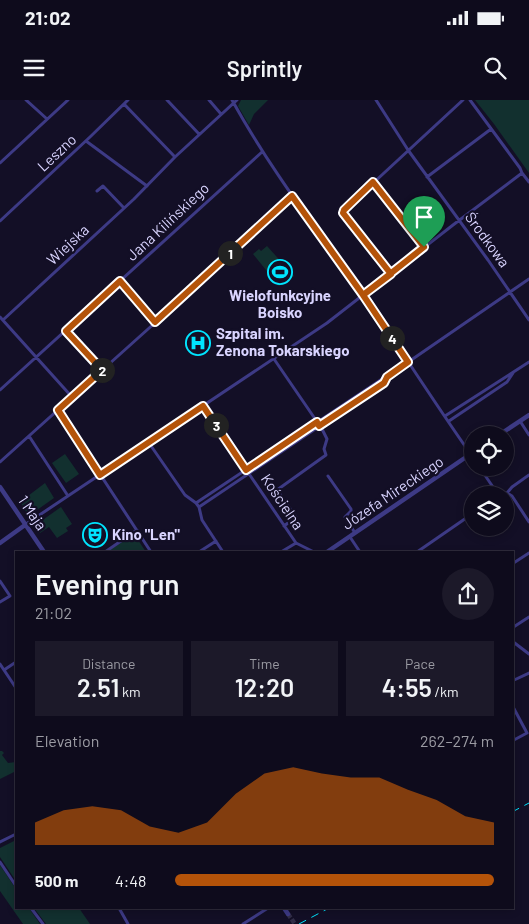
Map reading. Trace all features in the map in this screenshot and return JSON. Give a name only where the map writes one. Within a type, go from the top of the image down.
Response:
[{"type":"street","points":[[26,100],[47,119]]},
{"type":"street","points":[[0,163],[68,100]]},
{"type":"street","name":"Leszno","points":[[0,220],[128,100]]},
{"type":"street","points":[[167,100],[199,134]]},
{"type":"street","points":[[209,100],[221,114]]},
{"type":"street","name":"Środkowa","points":[[376,100],[408,150],[529,320]]},
{"type":"street","points":[[391,274],[343,213],[344,210],[463,100]]},
{"type":"street","points":[[470,100],[529,182]]},
{"type":"street","points":[[234,101],[262,152],[464,443]]},
{"type":"street","name":"Wiejska","points":[[3,320],[124,208],[234,101]]},
{"type":"street","points":[[124,104],[175,157]]},
{"type":"street","points":[[427,177],[491,129]]},
{"type":"street","points":[[86,140],[147,186]]},
{"type":"street","name":"Jana Kilińskiego","points":[[0,390],[262,152]]},
{"type":"street","points":[[0,543],[326,324],[522,173]]},
{"type":"street","points":[[373,182],[424,247]]},
{"type":"street","points":[[96,191],[103,186],[124,208]]},
{"type":"street","points":[[0,462],[292,196]]},
{"type":"street","points":[[199,507],[317,422],[386,378],[529,279]]},
{"type":"street","points":[[120,281],[155,322]]},
{"type":"street","points":[[0,317],[72,397]]},
{"type":"street","points":[[66,331],[102,370]]},
{"type":"street","points":[[274,359],[327,437],[324,449],[326,455],[277,490],[296,518],[284,526]]},
{"type":"street","points":[[445,416],[529,362]]},
{"type":"street","points":[[449,421],[507,382],[515,371]]},
{"type":"street","name":"Kościelna","points":[[203,406],[296,543],[312,551]]},
{"type":"street","points":[[58,410],[150,551]]},
{"type":"street","points":[[512,426],[529,415]]},
{"type":"street","points":[[520,421],[529,434]]},
{"type":"street","points":[[29,436],[68,496]]},
{"type":"street","points":[[149,442],[185,495],[196,502],[202,520],[222,551]]},
{"type":"street","name":"Józefa Mireckiego","points":[[329,551],[464,460]]},
{"type":"street","points":[[196,502],[248,472]]},
{"type":"street","points":[[513,486],[529,475]]},
{"type":"street","points":[[328,476],[352,509],[345,517],[355,533]]},
{"type":"street","name":"1 Maja","points":[[0,487],[43,551]]},
{"type":"street","points":[[514,499],[529,522]]},
{"type":"street","points":[[418,551],[464,520]]},
{"type":"street","points":[[106,551],[137,530]]},
{"type":"street","points":[[350,537],[359,551]]},
{"type":"street","points":[[201,551],[216,541]]},
{"type":"street","points":[[283,551],[296,543]]},
{"type":"street","points":[[514,563],[529,554]]},
{"type":"street","points":[[0,581],[10,596],[0,602]]},
{"type":"street","points":[[514,627],[529,617]]},
{"type":"street","points":[[514,643],[529,654]]},
{"type":"street","points":[[4,670],[15,663]]},
{"type":"street","points":[[0,664],[15,686]]},
{"type":"street","points":[[514,679],[529,673]]},
{"type":"street","points":[[514,708],[528,733],[514,740]]},
{"type":"street","points":[[0,842],[15,834]]},
{"type":"street","points":[[0,862],[15,884]]},
{"type":"street","points":[[32,909],[43,924]]},
{"type":"street","points":[[120,909],[128,924]]},
{"type":"street","points":[[243,924],[266,909]]},
{"type":"street","points":[[285,909],[288,914]]},
{"type":"green space","points":[[241,100],[268,100],[254,114],[249,125],[238,106]]},
{"type":"green space","points":[[475,100],[529,100],[529,173],[494,124]]},
{"type":"green space","points":[[267,246],[294,276],[279,286],[253,254]]},
{"type":"green space","points":[[65,454],[79,474],[66,483],[52,463]]},
{"type":"green space","points":[[45,483],[54,498],[28,515],[20,502]]},
{"type":"green space","points":[[61,507],[72,524],[66,528],[68,531],[57,538],[49,527],[40,533],[37,529],[37,524]]},
{"type":"green space","points":[[134,534],[145,551],[108,551]]},
{"type":"green space","points":[[0,751],[2,751],[4,753],[2,755],[8,763],[15,762],[15,772],[0,779]]},
{"type":"green space","points":[[15,840],[15,880],[0,857],[0,848]]},
{"type":"green space","points":[[0,865],[15,888],[15,909],[30,909],[40,924],[23,924],[0,891]]},
{"type":"green space","points":[[35,909],[80,909],[90,924],[46,924]]},
{"type":"tunnel","points":[[288,914],[295,924]]},
{"type":"railway","points":[[514,811],[529,803]]},
{"type":"railway","points":[[299,924],[327,909]]},
{"type":"place","name":"Wielofunkcyjne Boisko","points":[[280,272]]},
{"type":"place","name":"Szpital im. Zenona Tokarskiego","points":[[198,343]]},
{"type":"place","name":"Kino \"Len\"","points":[[95,535]]},
{"type":"route","points":[[424,247],[373,182],[344,210],[343,213],[391,274],[371,288],[363,295],[408,362],[387,377],[384,383],[319,426],[317,422],[246,470],[203,406],[100,475],[58,410],[102,370],[66,331],[120,281],[155,322],[292,196],[363,295],[391,274],[424,247]]}]
